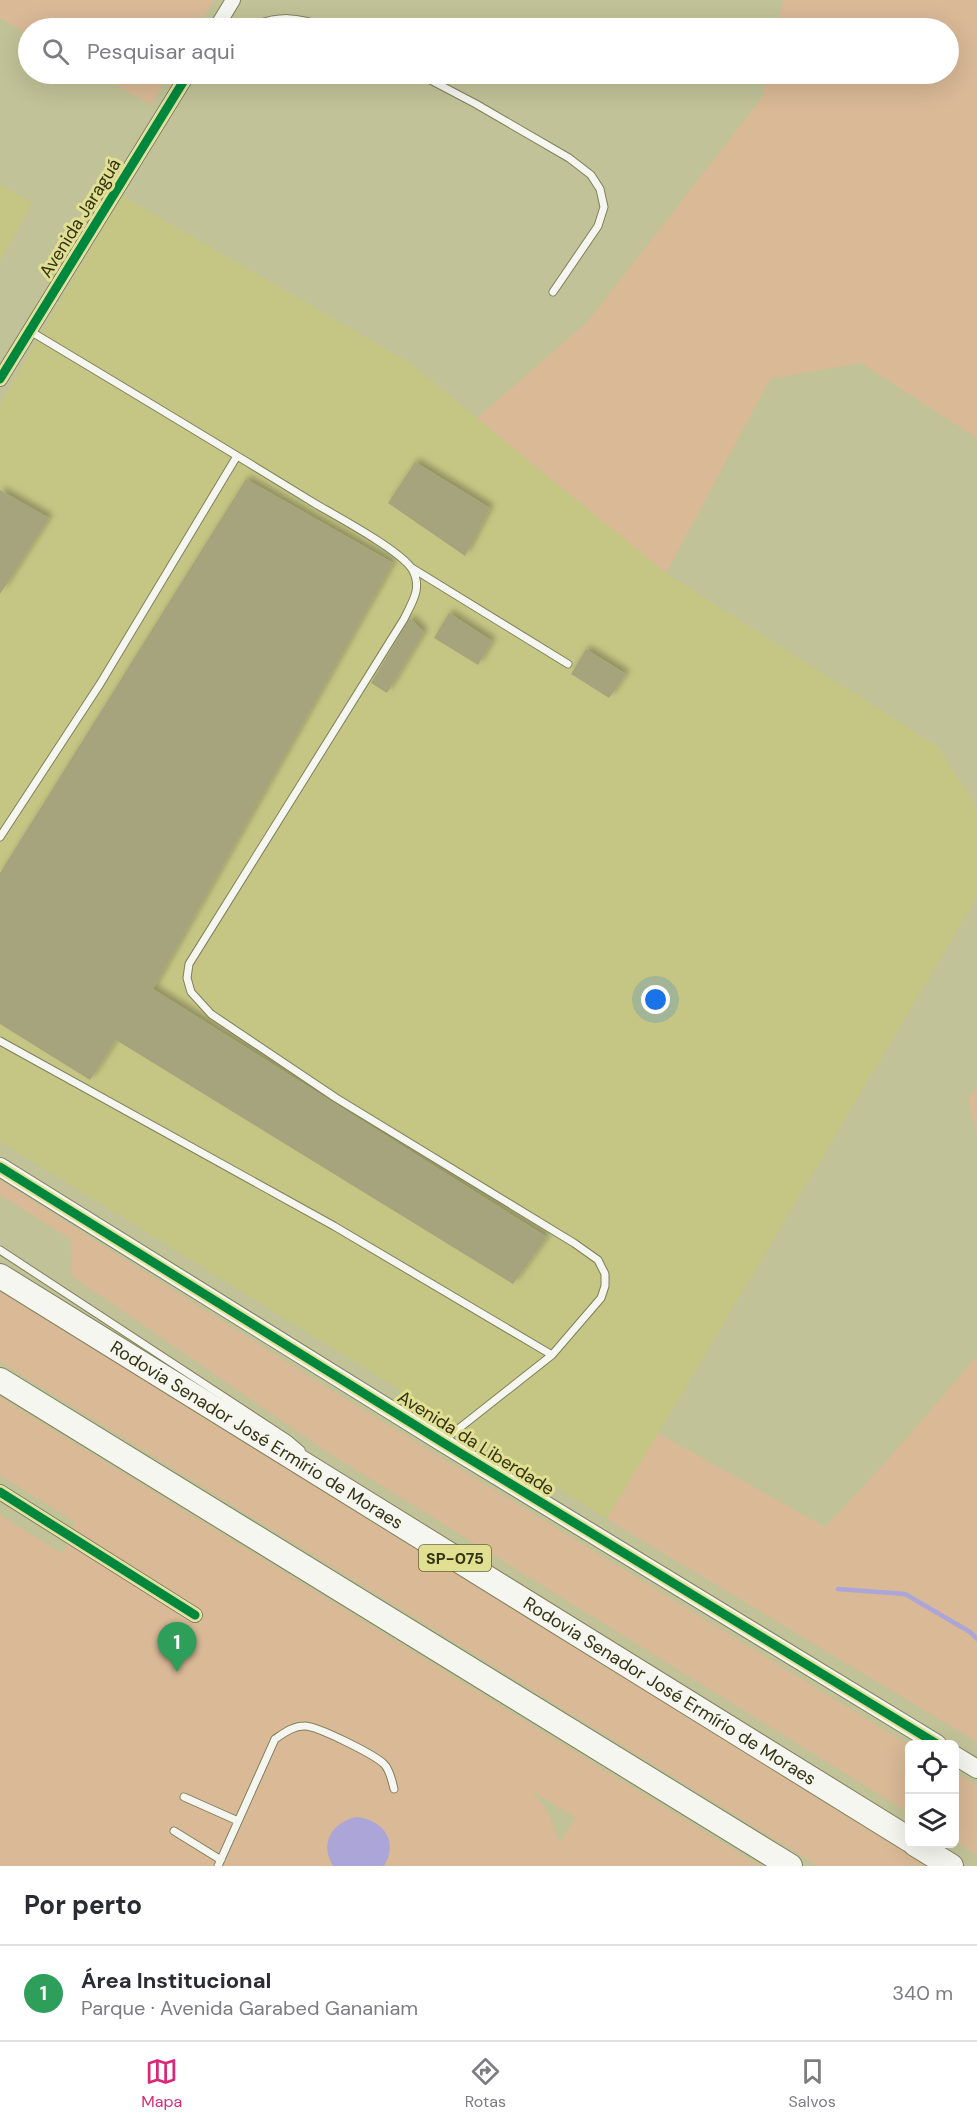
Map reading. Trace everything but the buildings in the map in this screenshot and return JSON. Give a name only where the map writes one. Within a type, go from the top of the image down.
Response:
[{"type":"highway","name":"Rodovia Senador José Ermírio de Moraes","points":[[0,1276],[905,1838]]},
{"type":"highway","points":[[0,1380],[790,1866]]},
{"type":"highway","points":[[922,1848],[951,1866]]},
{"type":"street","points":[[222,18],[233,0]]},
{"type":"street","name":"Avenida Jaraguá","points":[[0,379],[182,84]]},
{"type":"street","name":"Avenida da Liberdade","points":[[0,1167],[442,1442],[930,1740]]},
{"type":"street","points":[[0,1492],[195,1615]]},
{"type":"street","points":[[959,1758],[977,1769]]},
{"type":"lane","points":[[438,84],[569,158],[591,175],[600,189],[604,207],[598,226],[553,292]]},
{"type":"lane","points":[[30,331],[397,555],[410,567],[568,664]]},
{"type":"lane","points":[[0,837],[100,684],[237,456]]},
{"type":"lane","points":[[410,567],[417,580],[417,592],[404,619],[189,964],[187,978],[191,992],[211,1014],[336,1098],[598,1260],[605,1274],[605,1286],[601,1298],[552,1355],[442,1442]]},
{"type":"lane","points":[[0,1041],[334,1226],[552,1355]]},
{"type":"lane","points":[[0,1250],[288,1439],[305,1454]]},
{"type":"lane","points":[[314,1462],[347,1492]]},
{"type":"lane","points":[[174,1831],[219,1863],[275,1739],[288,1730],[305,1725],[332,1735],[384,1764],[394,1789]]},
{"type":"lane","points":[[184,1797],[238,1821]]},
{"type":"shaded area","points":[[0,0],[214,0],[203,18],[18,18],[18,28],[0,18]]},
{"type":"shaded area","points":[[783,0],[977,0],[977,438],[861,363],[770,379],[666,573],[477,418],[588,321],[762,98],[765,84],[959,84],[959,18],[779,18]]},
{"type":"shaded area","points":[[114,84],[164,84],[151,105]]},
{"type":"shaded area","points":[[0,184],[32,203],[0,261]]},
{"type":"shaded area","points":[[122,196],[410,363],[666,573],[938,747],[977,808],[977,897],[607,1519],[0,1141],[0,404]]},
{"type":"shaded area","points":[[977,1086],[977,1135],[968,1100]]},
{"type":"shaded area","points":[[0,1180],[315,1380],[905,1743],[905,1811],[326,1451],[72,1276],[71,1239],[0,1195]]},
{"type":"shaded area","points":[[0,1288],[936,1866],[818,1866],[0,1362]]},
{"type":"shaded area","points":[[977,1356],[977,1742],[607,1519],[658,1433],[825,1527],[885,1463]]},
{"type":"shaded area","points":[[0,1397],[760,1866],[0,1866],[0,1515],[63,1554],[75,1522],[0,1475]],"holes":[[[532,1791],[575,1817],[560,1843],[549,1814]]]},
{"type":"shaded area","points":[[959,1775],[977,1786],[977,1855],[959,1844]]},
{"type":"shaded area","points":[[357,1817],[374,1822],[386,1833],[390,1848],[384,1866],[333,1866],[327,1849],[330,1835],[341,1824]]},
{"type":"waterway","points":[[838,1589],[905,1594],[970,1632],[977,1639]]},
{"type":"cycle path","points":[[0,379],[182,84]]},
{"type":"cycle path","points":[[0,1167],[442,1442],[930,1740]]},
{"type":"cycle path","points":[[0,1492],[195,1615]]},
{"type":"place","name":"Área Institucional","points":[[177,1672]]}]
